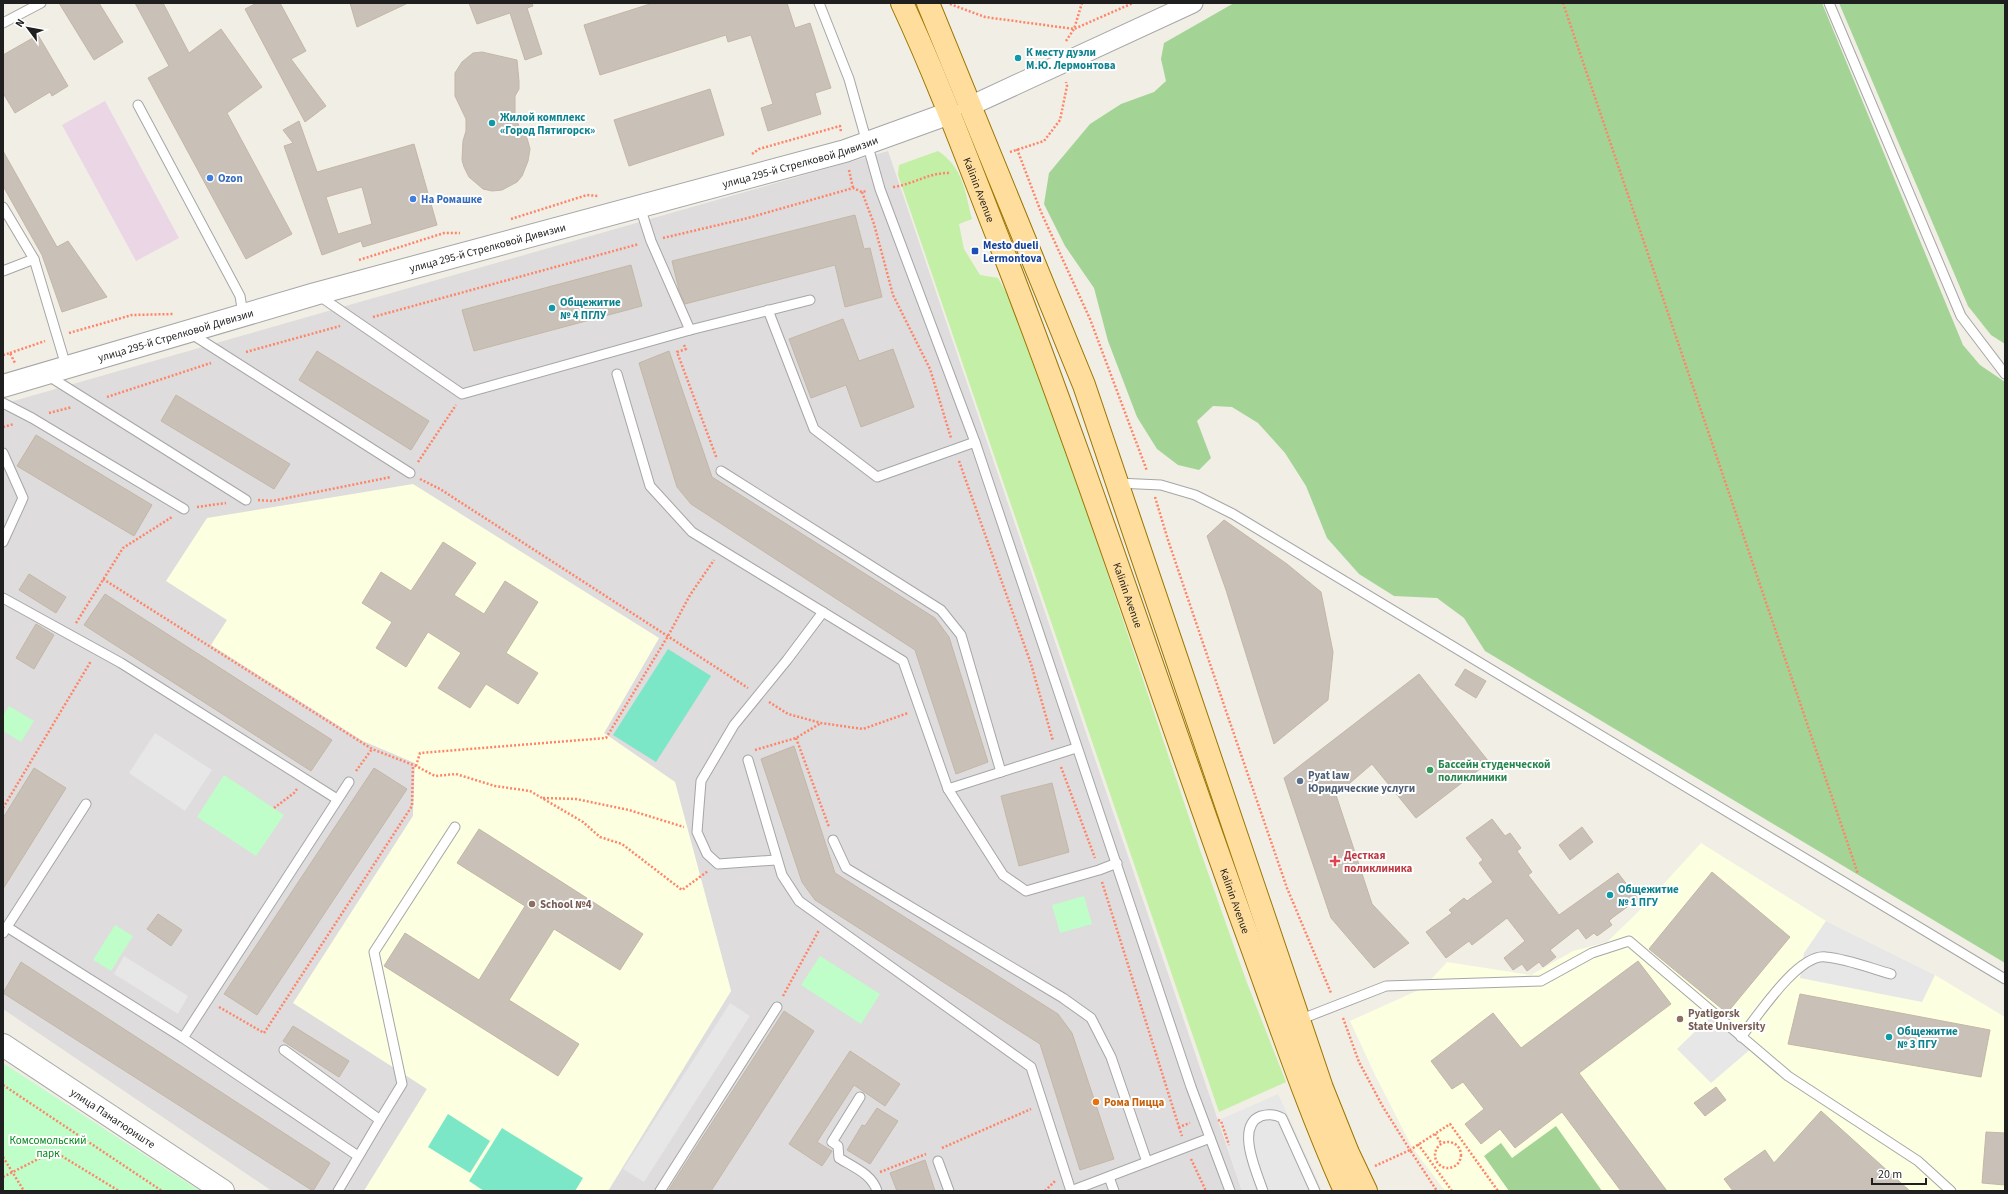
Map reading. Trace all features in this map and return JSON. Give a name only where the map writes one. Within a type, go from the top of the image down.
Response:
[{"type":"main road","name":"Kalinin Avenue","points":[[902,3],[950,113],[1057,394],[1198,800],[1302,1086],[1345,1191]]},
{"type":"main road","name":"Kalinin Avenue","points":[[928,3],[1084,385],[1322,1088],[1348,1152],[1366,1191]]},
{"type":"main road","name":"улица 295-й Стрелковой Дивизии","points":[[950,113],[970,106]]},
{"type":"main road","points":[[1057,394],[1084,385]]},
{"type":"street","points":[[970,106],[1193,3]]},
{"type":"street","name":"улица 295-й Стрелковой Дивизии","points":[[13,383],[243,314],[867,144],[950,113]]},
{"type":"street","name":"улица Панагюриште","points":[[3,1045],[223,1191]]},
{"type":"lane","points":[[3,23],[41,3]]},
{"type":"lane","points":[[819,3],[849,79],[880,190],[975,442],[1076,748],[1117,863],[1203,1119],[1230,1191]]},
{"type":"lane","points":[[1829,3],[1961,316],[2005,374]]},
{"type":"lane","points":[[138,105],[240,296],[243,314]]},
{"type":"lane","points":[[3,207],[34,259],[66,366]]},
{"type":"lane","points":[[640,207],[650,241],[690,330]]},
{"type":"lane","points":[[3,271],[34,259]]},
{"type":"lane","points":[[315,294],[462,394],[690,330],[810,300]]},
{"type":"lane","points":[[768,310],[814,429],[877,477],[975,442]]},
{"type":"lane","points":[[187,331],[410,473]]},
{"type":"lane","points":[[44,373],[246,500]]},
{"type":"lane","points":[[617,374],[650,486],[692,532],[902,661],[948,789],[1003,875],[1026,891],[1099,870],[1117,863]]},
{"type":"lane","points":[[3,403],[32,418],[184,509]]},
{"type":"lane","points":[[3,453],[23,498],[3,542]]},
{"type":"lane","points":[[721,471],[941,610],[961,634],[1001,772]]},
{"type":"lane","points":[[1117,483],[1161,485],[1195,494],[1233,514],[2005,979]]},
{"type":"lane","points":[[3,598],[98,650],[337,800]]},
{"type":"lane","points":[[776,860],[718,864],[707,854],[697,832],[701,781],[734,725],[823,612]]},
{"type":"lane","points":[[948,789],[1076,748]]},
{"type":"lane","points":[[748,760],[776,860],[782,875],[798,901],[1030,1067],[1044,1104],[1071,1191],[1210,1138]]},
{"type":"lane","points":[[183,1038],[350,779]]},
{"type":"lane","points":[[86,804],[5,930],[183,1038],[358,1156]]},
{"type":"lane","points":[[338,1191],[402,1084],[374,952],[455,826]]},
{"type":"lane","points":[[833,840],[846,868],[1063,998],[1091,1018],[1111,1057],[1147,1162]]},
{"type":"lane","points":[[1299,1021],[1386,986],[1541,981],[1592,953],[1629,941],[1788,1076],[1918,1161],[1952,1191]]},
{"type":"lane","points":[[1741,1037],[1791,974],[1803,964],[1824,956],[1891,974]]},
{"type":"lane","points":[[660,1191],[777,1007]]},
{"type":"lane","points":[[284,1050],[380,1120]]},
{"type":"lane","points":[[860,1097],[832,1142],[838,1146],[839,1158],[868,1176],[875,1183],[877,1191]]},
{"type":"lane","points":[[1263,1191],[1249,1146],[1248,1132],[1252,1122],[1259,1117],[1268,1114],[1277,1115],[1282,1118],[1315,1191]]},
{"type":"lane","points":[[938,1161],[949,1191]]},
{"type":"lane","points":[[1109,1177],[1114,1191]]},
{"type":"path","points":[[1074,29],[1082,3]]},
{"type":"path","points":[[948,4],[985,17],[1074,29],[1133,3]]},
{"type":"path","points":[[1563,3],[1864,894]]},
{"type":"path","points":[[993,159],[1044,140],[1060,120],[1067,86],[1062,63]]},
{"type":"path","points":[[1017,149],[1041,212],[1090,320],[1138,445],[1168,540],[1287,888],[1325,981],[1337,1005],[1359,1062],[1383,1107],[1437,1191]]},
{"type":"path","points":[[41,415],[90,402],[228,357],[650,241],[748,218],[853,188],[862,192],[880,190],[906,185],[937,172],[955,174],[971,168]]},
{"type":"path","points":[[862,192],[874,224],[893,295],[930,369],[955,449],[1030,664],[1056,754],[1099,870],[1179,1127],[1208,1117],[1221,1121],[1230,1149]]},
{"type":"path","points":[[677,352],[721,471]]},
{"type":"path","points":[[3,355],[10,353],[13,383]]},
{"type":"path","points":[[410,473],[462,394]]},
{"type":"path","points":[[246,500],[272,501],[410,473],[440,489],[788,714],[821,723],[863,729],[920,709]]},
{"type":"path","points":[[70,635],[123,548]]},
{"type":"path","points":[[207,1000],[264,1033],[412,806],[415,766],[420,754],[606,738],[668,636],[690,595],[721,550]]},
{"type":"path","points":[[103,579],[372,749],[415,766],[435,776],[456,774],[495,786],[530,790],[583,822],[600,837],[622,844],[682,890],[718,864]]},
{"type":"path","points":[[3,808],[98,650]]},
{"type":"path","points":[[748,760],[747,753],[796,738],[821,723]]},
{"type":"path","points":[[796,738],[833,840]]},
{"type":"path","points":[[350,779],[372,749]]},
{"type":"path","points":[[274,808],[294,793],[303,778]]},
{"type":"path","points":[[541,798],[576,799],[629,810],[697,832]]},
{"type":"path","points":[[777,1007],[824,920]]},
{"type":"path","points":[[3,1085],[162,1191]]},
{"type":"path","points":[[938,1149],[1044,1104]]},
{"type":"path","points":[[1372,1167],[1410,1150],[1450,1124],[1498,1191]]},
{"type":"path","points":[[1435,1134],[1441,1143]]},
{"type":"path","points":[[1449,1141],[1458,1146],[1461,1157],[1456,1165],[1443,1168],[1436,1161],[1434,1153],[1441,1143],[1449,1141]]},
{"type":"path","points":[[1458,1146],[1463,1143]]},
{"type":"path","points":[[1418,1144],[1452,1191]]},
{"type":"path","points":[[868,1176],[933,1151]]},
{"type":"path","points":[[3,1177],[46,1155],[60,1155],[118,1191]]},
{"type":"path","points":[[3,1157],[24,1191]]},
{"type":"path","points":[[1432,1164],[1436,1161]]},
{"type":"shaded area","points":[[105,101],[179,238],[136,261],[62,125]]},
{"type":"shaded area","points":[[888,151],[1242,1191],[608,1191],[731,991],[675,782],[604,733],[659,638],[227,620],[212,644],[363,741],[415,763],[413,816],[294,1003],[427,1089],[364,1191],[272,1191],[3,1009],[3,404]]},
{"type":"shaded area","name":"School №4","points":[[413,484],[659,638],[604,733],[675,782],[731,991],[608,1191],[364,1191],[427,1089],[293,1003],[413,816],[415,763],[363,741],[211,645],[227,620],[166,581],[207,518]]},
{"type":"shaded area","points":[[155,733],[212,770],[185,811],[129,773]]},
{"type":"shaded area","name":"Pyatigorsk State University","points":[[1701,843],[1826,921],[1935,975],[2005,1017],[2005,1191],[1445,1191],[1412,1147],[1376,1077],[1350,1021],[1423,988],[1447,962],[1531,975],[1573,951],[1607,942],[1638,912]]},
{"type":"shaded area","points":[[1826,921],[1935,975],[1922,1002],[1800,978],[1804,953]]},
{"type":"shaded area","points":[[124,956],[188,996],[178,1014],[114,974]]},
{"type":"shaded area","points":[[730,1003],[750,1016],[644,1182],[623,1169]]},
{"type":"shaded area","points":[[1713,1014],[1753,1047],[1711,1083],[1677,1049]]},
{"type":"shaded area","points":[[1278,1094],[1321,1188],[1314,1191],[1242,1191],[1219,1120]]},
{"type":"green space","points":[[1234,3],[1822,3],[1963,345],[1980,365],[2005,382],[2005,963],[1485,651],[1464,618],[1437,598],[1394,596],[1359,574],[1327,538],[1306,486],[1285,453],[1258,423],[1232,407],[1213,406],[1197,421],[1211,458],[1199,470],[1178,465],[1157,449],[1137,417],[1108,341],[1094,288],[1065,246],[1044,204],[1049,173],[1090,124],[1121,104],[1154,92],[1166,81],[1161,59],[1164,43]]},
{"type":"green space","points":[[1839,3],[2005,3],[2005,344],[1991,335],[1968,306]]},
{"type":"green space","points":[[938,151],[946,157],[958,172],[965,190],[972,219],[959,224],[964,249],[980,275],[998,278],[1018,313],[1070,462],[1201,853],[1247,983],[1286,1082],[1219,1112],[898,175],[899,165]]},
{"type":"green space","points":[[668,649],[711,676],[656,762],[613,735]]},
{"type":"green space","points":[[9,706],[34,721],[21,742],[3,731],[3,716]]},
{"type":"green space","points":[[224,775],[284,815],[256,856],[197,817]]},
{"type":"green space","points":[[1084,896],[1092,924],[1060,933],[1052,905]]},
{"type":"green space","points":[[115,925],[133,936],[111,971],[93,960]]},
{"type":"green space","points":[[820,956],[880,994],[861,1024],[801,985]]},
{"type":"green space","name":"Комсомольский парк","points":[[3,1063],[200,1191],[3,1191]]},
{"type":"green space","points":[[448,1114],[490,1141],[470,1173],[428,1147]]},
{"type":"green space","points":[[1556,1126],[1602,1191],[1509,1191],[1484,1156],[1501,1143],[1512,1158]]},
{"type":"green space","points":[[502,1128],[583,1178],[575,1191],[484,1191],[469,1181]]},
{"type":"building","points":[[59,3],[99,3],[123,42],[94,60]]},
{"type":"building","points":[[135,3],[163,3],[189,53],[221,29],[262,87],[227,113],[292,234],[246,259],[148,78],[169,66]]},
{"type":"building","points":[[257,3],[280,3],[306,51],[291,59],[326,106],[305,122],[245,9]]},
{"type":"building","points":[[350,3],[408,3],[357,27]]},
{"type":"building","points":[[469,3],[532,3],[533,6],[527,8],[542,54],[525,60],[510,13],[477,24]]},
{"type":"building","points":[[653,3],[787,3],[795,28],[810,23],[831,88],[815,93],[821,114],[768,131],[761,108],[773,104],[751,35],[728,42],[726,35],[600,75],[584,25]]},
{"type":"building","points":[[38,35],[68,86],[52,96],[50,92],[15,113],[3,93],[3,55]]},
{"type":"building","name":"Жилой комплекс «Город Пятигорск»","points":[[482,52],[517,60],[519,89],[515,96],[515,113],[519,127],[527,138],[530,149],[528,161],[522,176],[517,182],[502,190],[492,191],[483,189],[469,177],[462,160],[466,119],[455,96],[455,73],[462,62],[473,53]]},
{"type":"building","points":[[710,89],[724,135],[629,166],[614,120]]},
{"type":"building","points":[[299,121],[317,172],[414,144],[437,225],[363,247],[361,241],[322,255],[284,146],[293,143],[283,130]],"holes":[[[362,187],[372,224],[338,234],[326,197]]]},
{"type":"building","points":[[3,151],[57,247],[68,241],[107,297],[62,312],[42,255],[3,186]]},
{"type":"building","points":[[855,215],[864,249],[870,248],[882,297],[845,307],[835,265],[685,304],[679,290],[672,261]]},
{"type":"building","name":"Общежитие № 4 ПГЛУ","points":[[631,265],[642,306],[474,351],[462,310]]},
{"type":"building","points":[[843,319],[859,361],[893,349],[914,407],[861,427],[846,385],[811,398],[789,339]]},
{"type":"building","points":[[317,351],[429,421],[411,450],[299,380]]},
{"type":"building","points":[[669,351],[712,477],[935,618],[949,637],[988,762],[956,774],[915,650],[691,504],[677,487],[639,363]]},
{"type":"building","points":[[176,395],[290,464],[274,489],[161,421]]},
{"type":"building","points":[[36,435],[152,505],[134,536],[17,466]]},
{"type":"building","points":[[1224,520],[1287,564],[1321,592],[1333,652],[1328,700],[1274,744],[1226,590],[1207,536]]},
{"type":"building","points":[[443,542],[476,563],[454,595],[484,614],[505,581],[538,602],[506,653],[538,673],[518,704],[486,684],[470,708],[438,688],[461,653],[428,632],[406,667],[376,648],[392,622],[362,603],[381,572],[411,591]]},
{"type":"building","points":[[29,574],[66,597],[56,613],[19,590]]},
{"type":"building","points":[[105,594],[332,740],[311,771],[84,625]]},
{"type":"building","points":[[36,624],[54,635],[34,669],[16,658]]},
{"type":"building","points":[[1465,669],[1486,681],[1476,698],[1455,685]]},
{"type":"building","name":"Десткая поликлиника","points":[[1419,674],[1489,762],[1416,818],[1372,764],[1336,795],[1372,904],[1409,943],[1374,968],[1331,918],[1284,778]]},
{"type":"building","points":[[794,746],[835,873],[1058,1014],[1072,1033],[1114,1159],[1080,1170],[1040,1044],[815,900],[802,882],[761,759]]},
{"type":"building","points":[[34,768],[66,788],[3,889],[3,818]]},
{"type":"building","points":[[374,768],[407,789],[257,1015],[224,994]]},
{"type":"building","points":[[1052,783],[1069,852],[1019,866],[1001,796]]},
{"type":"building","name":"Общежитие № 1 ПГУ","points":[[1492,819],[1505,836],[1510,833],[1521,848],[1517,851],[1532,872],[1528,875],[1559,915],[1618,873],[1638,899],[1612,918],[1609,921],[1612,925],[1597,936],[1594,933],[1586,939],[1578,928],[1550,950],[1556,957],[1543,967],[1539,962],[1527,971],[1522,964],[1513,970],[1504,958],[1525,941],[1507,918],[1472,945],[1469,941],[1446,958],[1426,932],[1452,913],[1449,910],[1464,898],[1467,901],[1493,882],[1479,863],[1483,860],[1466,838]]},
{"type":"building","points":[[1582,827],[1593,842],[1570,860],[1559,845]]},
{"type":"building","points":[[479,829],[643,934],[620,970],[554,929],[509,1000],[579,1044],[558,1076],[384,966],[405,933],[479,980],[525,906],[457,863]]},
{"type":"building","points":[[1712,872],[1790,937],[1727,1013],[1649,949]]},
{"type":"building","points":[[158,914],[182,930],[171,946],[147,929]]},
{"type":"building","points":[[1638,961],[1671,1004],[1579,1073],[1667,1191],[1621,1191],[1562,1112],[1515,1148],[1500,1129],[1481,1144],[1465,1124],[1484,1109],[1463,1082],[1452,1089],[1431,1061],[1493,1013],[1521,1048]]},
{"type":"building","points":[[21,962],[330,1163],[313,1191],[3,993]]},
{"type":"building","name":"Общежитие № 3 ПГУ","points":[[1800,994],[1990,1030],[1981,1077],[1788,1044]]},
{"type":"building","points":[[784,1011],[814,1031],[711,1191],[668,1191]]},
{"type":"building","points":[[293,1026],[349,1061],[339,1077],[283,1041]]},
{"type":"building","points":[[850,1051],[900,1084],[885,1106],[854,1085],[817,1142],[832,1151],[822,1166],[789,1144]]},
{"type":"building","points":[[1716,1087],[1726,1100],[1705,1116],[1694,1103]]},
{"type":"building","points":[[877,1108],[898,1121],[870,1164],[847,1150],[862,1125],[865,1126]]},
{"type":"building","points":[[1821,1111],[1910,1191],[1733,1191],[1724,1179],[1765,1150],[1774,1163]]},
{"type":"building","points":[[1986,1132],[2005,1133],[2005,1185],[1982,1183]]},
{"type":"building","points":[[925,1160],[935,1191],[897,1191],[890,1173]]},
{"type":"place","name":"К месту дуэли М.Ю. Лермонтова","points":[[1018,58]]},
{"type":"place","name":"Жилой комплекс «Город Пятигорск»","points":[[492,123]]},
{"type":"place","name":"Ozon","points":[[210,178]]},
{"type":"place","name":"На Ромашке","points":[[413,199]]},
{"type":"place","name":"Mesto dueli Lermontova","points":[[975,251]]},
{"type":"place","name":"Общежитие № 4 ПГЛУ","points":[[552,308]]},
{"type":"place","name":"Бассейн студенческой поликлиники","points":[[1430,770]]},
{"type":"place","name":"Pyat law Юридические услуги","points":[[1300,781]]},
{"type":"place","name":"Десткая поликлиника","points":[[1335,861]]},
{"type":"place","name":"Общежитие № 1 ПГУ","points":[[1610,895]]},
{"type":"place","name":"School №4","points":[[532,904]]},
{"type":"place","name":"Pyatigorsk State University","points":[[1680,1019]]},
{"type":"place","name":"Общежитие № 3 ПГУ","points":[[1889,1037]]},
{"type":"place","name":"Рома Пицца","points":[[1096,1102]]}]
